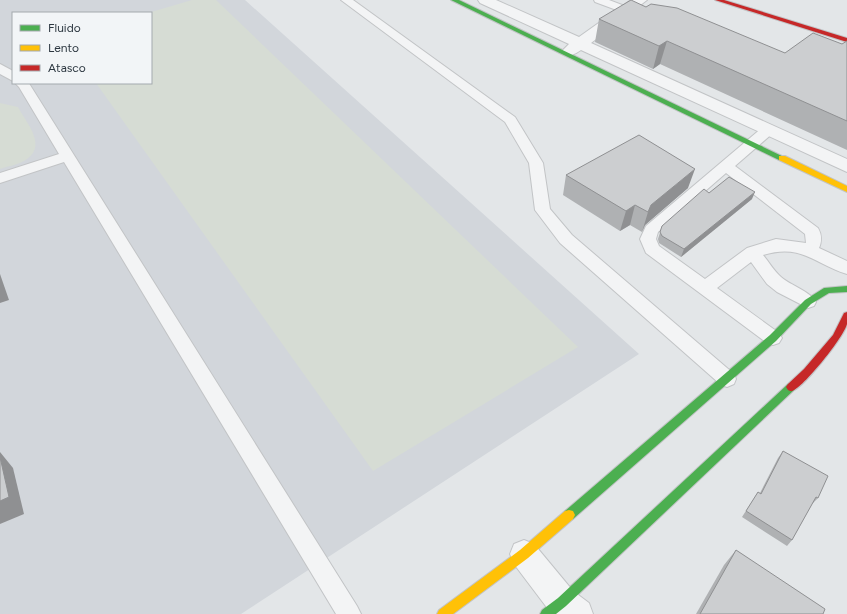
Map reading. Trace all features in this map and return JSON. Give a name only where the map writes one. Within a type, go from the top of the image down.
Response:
[{"type":"street","points":[[454,0],[847,188]]},
{"type":"street","points":[[485,0],[847,166]]},
{"type":"street","points":[[565,54],[626,15],[640,0]]},
{"type":"street","points":[[718,0],[847,40]]},
{"type":"street","points":[[443,614],[524,554],[727,379],[773,338],[808,302],[827,290],[847,289]]},
{"type":"street","points":[[524,554],[562,610],[806,372],[836,337],[847,315]]},
{"type":"lane","points":[[346,0],[510,120],[536,163],[543,210],[566,239],[727,379]]},
{"type":"lane","points":[[599,0],[626,15]]},
{"type":"lane","points":[[0,68],[12,76]]},
{"type":"lane","points":[[22,84],[68,156],[350,614]]},
{"type":"lane","points":[[768,130],[651,230],[648,239],[652,249],[706,287],[773,338]]},
{"type":"lane","points":[[0,178],[68,156]]},
{"type":"lane","points":[[726,166],[813,232],[814,242],[810,251]]},
{"type":"lane","points":[[706,287],[753,252],[776,246],[799,247],[820,254],[847,268]]},
{"type":"lane","points":[[753,252],[773,280],[783,288],[808,302]]},
{"type":"shaded area","points":[[0,0],[245,0],[639,354],[241,614],[0,614]]},
{"type":"shaded area","points":[[192,0],[216,0],[578,347],[373,471],[97,84],[152,84],[151,12]]},
{"type":"shaded area","points":[[0,103],[18,107],[34,135],[35,149],[24,161],[0,169]]},
{"type":"building","points":[[631,0],[646,7],[651,4],[677,8],[785,53],[813,33],[842,44],[847,41],[847,121],[667,41],[659,46],[599,19]]},
{"type":"building","points":[[639,135],[695,169],[651,205],[648,212],[635,205],[626,211],[566,175]]},
{"type":"building","points":[[729,177],[755,192],[684,249],[662,236],[660,232],[662,226],[704,189],[709,193]]},
{"type":"building","points":[[783,451],[828,476],[818,498],[816,497],[792,540],[746,511],[758,492],[761,494]]},
{"type":"building","points":[[0,457],[9,497],[0,501]]},
{"type":"building","points":[[736,550],[825,609],[823,614],[700,614]]},
{"type":"traffic: fast","points":[[454,0],[782,158]]},
{"type":"traffic: fast","points":[[569,515],[773,338],[808,302],[827,290],[847,289]]},
{"type":"traffic: fast","points":[[546,614],[562,602],[791,387]]},
{"type":"traffic: slow","points":[[782,158],[847,189]]},
{"type":"traffic: slow","points":[[443,614],[524,554],[569,515]]},
{"type":"traffic: jam","points":[[718,0],[847,40]]},
{"type":"traffic: jam","points":[[791,387],[807,372],[836,337],[847,315]]}]
